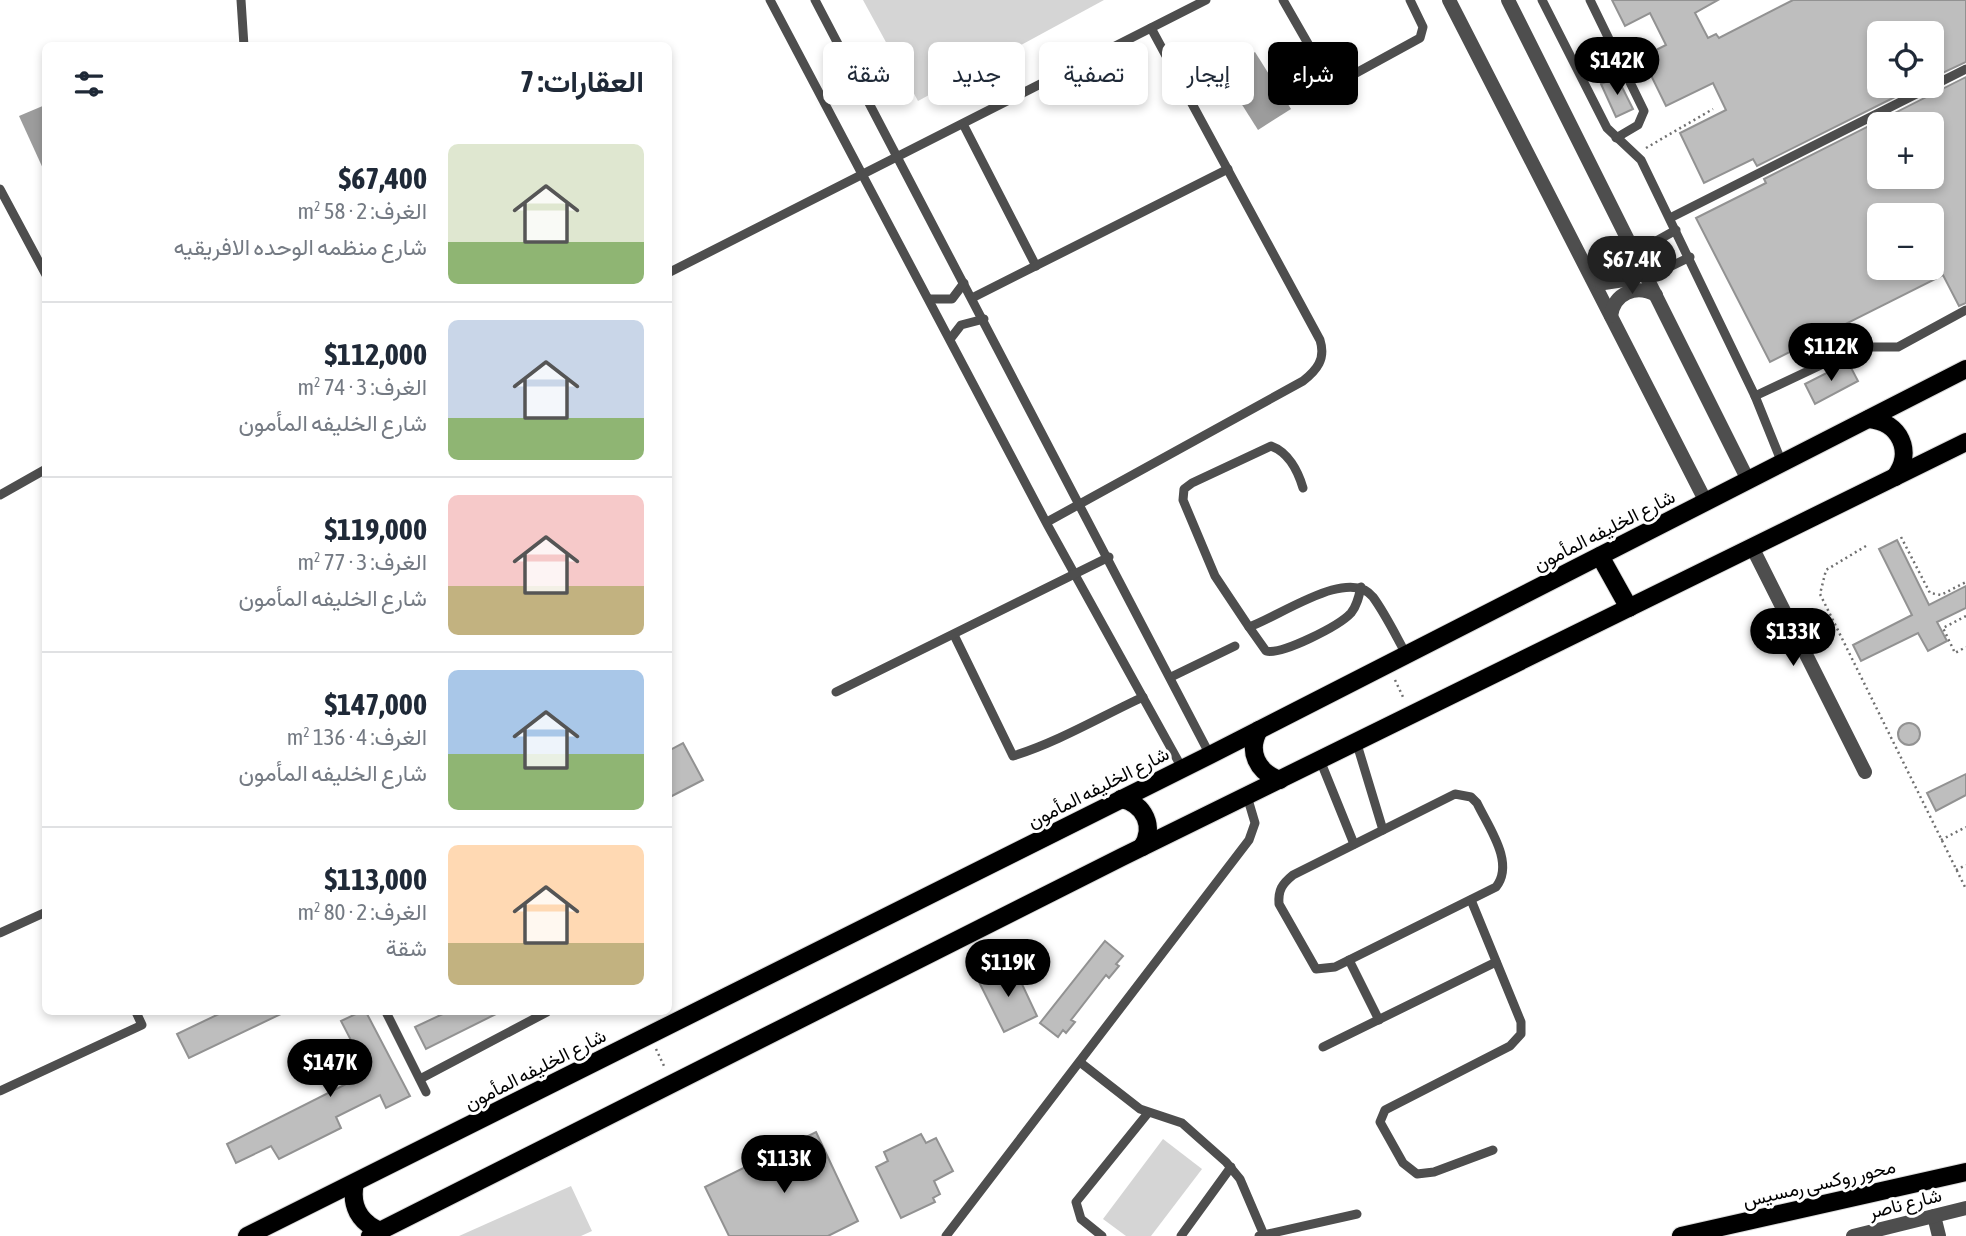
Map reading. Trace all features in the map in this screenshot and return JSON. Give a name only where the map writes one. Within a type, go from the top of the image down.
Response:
[{"type":"main road","name":"شارع الخليفه المأمون","points":[[254,1235],[1210,755],[1966,369]]},
{"type":"main road","points":[[1869,418],[1887,423],[1900,435],[1904,461],[1895,477]]},
{"type":"main road","points":[[355,1183],[353,1193],[357,1213],[375,1233],[1142,847],[1966,442]]},
{"type":"main road","points":[[1600,556],[1629,608]]},
{"type":"main road","points":[[1259,730],[1254,743],[1257,763],[1267,774],[1280,780]]},
{"type":"main road","points":[[1121,799],[1135,803],[1145,814],[1149,827],[1142,847]]},
{"type":"main road","name":"محور روكسى رمسيس","points":[[1681,1236],[1966,1172]]},
{"type":"street","points":[[1449,0],[1706,502]]},
{"type":"street","points":[[1508,0],[1748,480]]},
{"type":"street","points":[[1592,278],[1604,283],[1624,280],[1636,264],[1635,253]]},
{"type":"street","points":[[1611,316],[1615,303],[1624,294],[1637,289],[1656,295]]},
{"type":"street","points":[[1752,547],[1865,772]]},
{"type":"street","name":"شارع ناصر","points":[[1860,1235],[1966,1208]]},
{"type":"street","points":[[1934,1216],[1939,1236]]},
{"type":"lane","points":[[241,0],[244,42]]},
{"type":"lane","points":[[770,0],[861,176],[1182,768]]},
{"type":"lane","points":[[815,0],[1109,557],[1210,755]]},
{"type":"lane","points":[[672,271],[1206,0]]},
{"type":"lane","points":[[1283,0],[1330,82],[1336,84],[1420,38],[1423,27],[1410,0]]},
{"type":"lane","points":[[1542,0],[1604,123],[1616,138],[1637,154],[1690,257],[1755,396],[1782,463]]},
{"type":"lane","points":[[1590,0],[1644,111],[1639,125],[1616,138]]},
{"type":"lane","points":[[1047,522],[1303,381],[1320,363],[1320,340],[1152,28]]},
{"type":"lane","points":[[1670,218],[1966,69]]},
{"type":"lane","points":[[963,124],[1035,266]]},
{"type":"lane","points":[[972,298],[1228,169]]},
{"type":"lane","points":[[0,189],[42,268]]},
{"type":"lane","points":[[1635,253],[1676,230]]},
{"type":"lane","points":[[1647,278],[1690,257]]},
{"type":"lane","points":[[930,299],[951,299],[964,283]]},
{"type":"lane","points":[[1755,396],[1858,347],[1898,347],[1966,310]]},
{"type":"lane","points":[[951,338],[961,325],[984,319]]},
{"type":"lane","points":[[1303,488],[1299,474],[1286,456],[1270,446],[1192,482],[1184,489],[1183,500],[1215,576],[1266,651],[1280,652],[1340,622],[1352,612],[1361,587]]},
{"type":"lane","points":[[0,495],[42,471]]},
{"type":"lane","points":[[836,692],[1076,576],[1109,557]]},
{"type":"lane","points":[[1249,627],[1338,586],[1361,587],[1372,596],[1406,654]]},
{"type":"lane","points":[[954,635],[1013,756],[1046,746],[1059,736],[1143,697]]},
{"type":"lane","points":[[1171,677],[1235,646]]},
{"type":"lane","points":[[1356,741],[1383,830]]},
{"type":"lane","points":[[1320,760],[1354,844]]},
{"type":"lane","points":[[1455,794],[1471,797],[1477,803],[1504,862],[1504,871],[1496,887],[1471,900],[1329,970],[1316,968],[1279,904],[1278,893],[1293,875],[1354,844],[1455,794]]},
{"type":"lane","points":[[946,1236],[1249,840],[1255,813],[1247,796]]},
{"type":"lane","points":[[1471,900],[1521,1022],[1517,1041],[1385,1110],[1380,1122],[1403,1163],[1417,1174],[1433,1172],[1493,1150]]},
{"type":"lane","points":[[0,933],[42,914]]},
{"type":"lane","points":[[1349,960],[1379,1020]]},
{"type":"lane","points":[[1324,1047],[1496,962]]},
{"type":"lane","points":[[0,1091],[142,1025],[137,1015]]},
{"type":"lane","points":[[388,1015],[426,1092]]},
{"type":"lane","points":[[420,1079],[541,1015]]},
{"type":"lane","points":[[1080,1063],[1147,1113],[1182,1123],[1231,1167],[1262,1235],[1357,1214]]},
{"type":"lane","points":[[1102,1236],[1081,1219],[1076,1202],[1147,1113]]},
{"type":"lane","points":[[1181,1236],[1231,1167]]},
{"type":"path","points":[[1637,154],[1713,109]]},
{"type":"path","points":[[1901,537],[1934,595],[1941,595],[1966,582]]},
{"type":"path","points":[[1866,546],[1826,570],[1820,594],[1966,889]]},
{"type":"path","points":[[1966,616],[1943,628],[1955,653],[1966,647]]},
{"type":"path","points":[[1388,664],[1411,715]]},
{"type":"path","points":[[1941,840],[1966,827]]},
{"type":"path","points":[[1956,870],[1966,865]]},
{"type":"path","points":[[650,1035],[672,1084]]},
{"type":"shaded area","points":[[863,0],[1104,0],[1025,43],[928,42],[928,96],[918,101],[914,94],[914,42],[886,42]]},
{"type":"shaded area","points":[[1254,53],[1268,73],[1268,105],[1288,105],[1291,109],[1258,130],[1242,105],[1254,105]]},
{"type":"shaded area","points":[[42,106],[42,166],[19,116]]},
{"type":"shaded area","points":[[1163,1139],[1202,1169],[1151,1236],[1126,1236],[1103,1219]]},
{"type":"shaded area","points":[[571,1186],[592,1231],[581,1236],[459,1236]]},
{"type":"building","points":[[1612,0],[1718,0],[1695,13],[1708,38],[1716,34],[1719,38],[1793,0],[1966,0],[1966,62],[1944,72],[1944,21],[1867,21],[1867,98],[1893,98],[1757,166],[1753,159],[1704,183],[1680,133],[1726,110],[1713,83],[1666,106],[1642,57],[1666,45],[1650,13],[1625,26]]},
{"type":"building","points":[[1617,77],[1633,109],[1616,117],[1601,84]]},
{"type":"building","points":[[1966,77],[1966,303],[1959,306],[1944,277],[1944,203],[1867,203],[1867,280],[1933,280],[1770,362],[1696,218],[1766,183],[1764,179],[1867,127],[1867,189],[1944,189],[1944,112],[1897,112],[1924,98],[1944,98],[1944,88]]},
{"type":"building","points":[[1848,362],[1858,381],[1815,404],[1805,384]]},
{"type":"building","points":[[1897,540],[1929,605],[1966,586],[1966,608],[1937,622],[1947,641],[1928,651],[1918,633],[1861,661],[1853,645],[1912,615],[1879,549]]},
{"type":"building","points":[[1909,723],[1917,726],[1920,734],[1917,742],[1909,745],[1901,742],[1898,734],[1901,726]]},
{"type":"building","points":[[683,743],[703,780],[672,796],[672,749]]},
{"type":"building","points":[[1966,774],[1966,795],[1936,811],[1927,793]]},
{"type":"building","points":[[1105,941],[1123,956],[1116,964],[1119,966],[1109,978],[1106,975],[1071,1020],[1075,1022],[1066,1033],[1063,1030],[1058,1037],[1040,1023]]},
{"type":"building","points":[[1013,965],[1037,1016],[1004,1032],[979,982]]},
{"type":"building","points":[[217,1015],[279,1015],[189,1058],[177,1034]]},
{"type":"building","points":[[354,1015],[368,1015],[410,1096],[386,1108],[380,1095],[336,1117],[341,1128],[279,1159],[271,1146],[236,1163],[227,1144],[368,1073],[341,1021]]},
{"type":"building","points":[[441,1015],[494,1015],[426,1049],[415,1027]]},
{"type":"building","points":[[816,1132],[858,1221],[828,1236],[729,1236],[705,1187]]},
{"type":"building","points":[[921,1134],[926,1143],[936,1138],[953,1171],[934,1181],[940,1194],[933,1198],[935,1202],[901,1218],[876,1167],[888,1161],[884,1152]]}]
